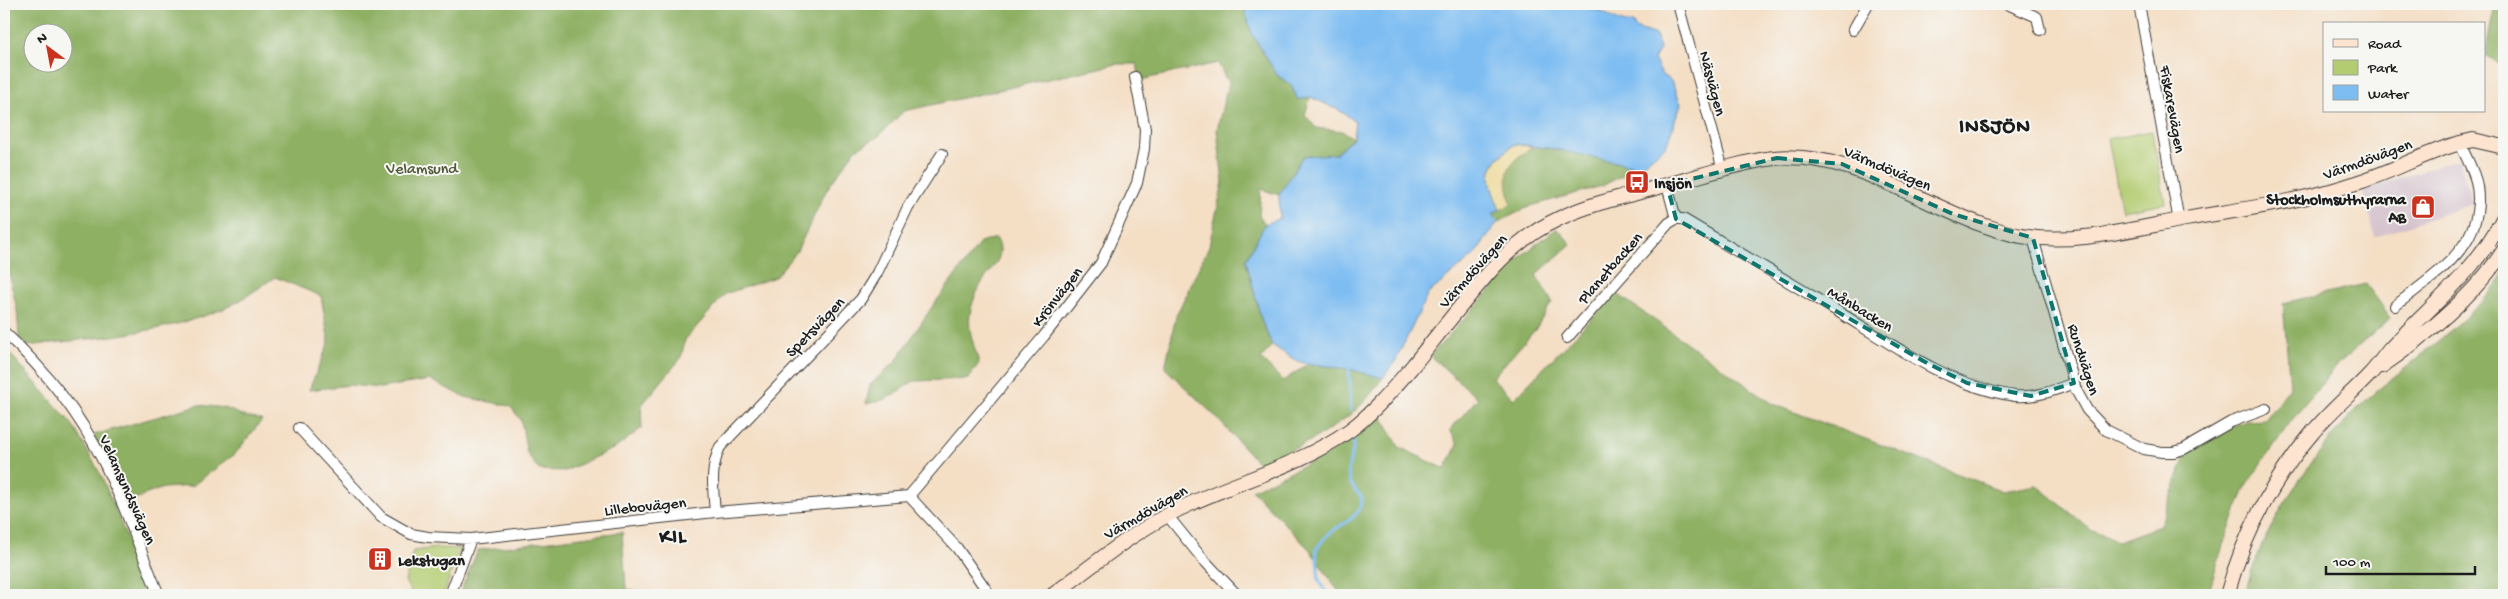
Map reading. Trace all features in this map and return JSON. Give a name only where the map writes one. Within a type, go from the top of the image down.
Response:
[{"type":"main road","name":"Värmdövägen","points":[[1054,595],[1113,549],[1167,515],[1297,461],[1326,446],[1354,428],[1400,380],[1505,254],[1539,228],[1558,218],[1603,201],[1777,158],[1802,158],[1842,164],[1953,214],[2015,236],[2080,238],[2317,194],[2356,184],[2460,143],[2473,140],[2504,147]]},
{"type":"main road","points":[[2228,595],[2245,544],[2273,488],[2312,433],[2369,375],[2390,349],[2463,278],[2481,255],[2504,217]]},
{"type":"main road","points":[[2369,375],[2396,356],[2472,289],[2504,250]]},
{"type":"street","name":"Näsvägen","points":[[1678,4],[1723,170]]},
{"type":"street","points":[[1853,30],[1868,4]]},
{"type":"street","points":[[2007,4],[2037,17],[2040,30]]},
{"type":"street","name":"Fiskarevägen","points":[[2139,4],[2179,221]]},
{"type":"street","name":"Krönvägen","points":[[909,496],[1044,336],[1100,262],[1137,182],[1144,149],[1145,129],[1135,77]]},
{"type":"street","points":[[2396,306],[2446,265],[2466,245],[2473,232],[2478,202],[2477,184],[2460,143]]},
{"type":"street","name":"Spetsvägen","points":[[715,512],[712,478],[714,461],[720,447],[861,299],[877,273],[908,207],[942,154]]},
{"type":"street","points":[[1667,185],[1676,219]]},
{"type":"street","name":"Planetbacken","points":[[1567,338],[1669,223],[1676,219]]},
{"type":"street","name":"Månbacken","points":[[1676,219],[1683,219],[1917,358],[1967,383],[2015,396],[2030,396],[2074,383]]},
{"type":"street","name":"Rundvägen","points":[[2033,238],[2074,383],[2087,410],[2106,430],[2144,449],[2174,452],[2184,449],[2231,422],[2266,409]]},
{"type":"street","name":"Velamsundsvägen","points":[[4,332],[36,362],[88,434],[104,462],[159,595]]},
{"type":"street","name":"Lillebovägen","points":[[299,428],[381,517],[411,534],[441,538],[471,539],[715,512],[909,496]]},
{"type":"street","points":[[909,496],[957,548],[990,595]]},
{"type":"street","points":[[1167,515],[1201,557],[1237,595]]},
{"type":"street","points":[[450,595],[471,539]]},
{"type":"highlighted area","points":[[1777,158],[1842,164],[1953,214],[2033,238],[2074,383],[2031,396],[1967,383],[1925,362],[1676,219],[1667,185]]},
{"type":"shaded area","points":[[2459,159],[2472,204],[2375,237],[2363,189]]},
{"type":"green space","name":"Velamsund","points":[[4,4],[1243,4],[1252,34],[1277,75],[1291,85],[1298,100],[1310,97],[1305,115],[1316,128],[1342,131],[1353,138],[1335,155],[1303,156],[1279,195],[1261,189],[1259,215],[1265,224],[1246,260],[1262,322],[1272,345],[1261,359],[1283,381],[1308,364],[1349,369],[1383,378],[1362,404],[1336,425],[1298,447],[1258,463],[1215,416],[1165,368],[1176,316],[1209,246],[1223,182],[1217,130],[1228,83],[1218,63],[1140,80],[1137,64],[1117,64],[904,111],[879,136],[856,149],[827,189],[797,251],[775,277],[725,294],[685,340],[681,358],[641,406],[642,428],[617,447],[565,471],[539,470],[527,454],[521,420],[510,406],[465,397],[430,380],[380,388],[350,385],[309,390],[329,342],[321,296],[275,277],[223,309],[176,324],[126,334],[27,346],[19,337],[17,310],[4,250]]},
{"type":"green space","points":[[2495,4],[2504,4],[2504,62],[2498,64],[2486,56]]},
{"type":"green space","points":[[2152,131],[2165,203],[2122,211],[2108,139]]},
{"type":"green space","points":[[1515,144],[1555,149],[1639,167],[1602,186],[1531,206],[1498,222],[1494,218],[1494,213],[1500,210],[1492,165]]},
{"type":"green space","points":[[1557,228],[1571,244],[1536,275],[1552,302],[1535,330],[1492,378],[1514,399],[1616,293],[1773,404],[2003,491],[2037,485],[2090,529],[2118,541],[2160,526],[2186,454],[2233,425],[2247,421],[2265,420],[2290,387],[2283,303],[2366,284],[2391,318],[2339,363],[2291,421],[2246,486],[2223,545],[2208,595],[1341,595],[1310,550],[1252,490],[1330,453],[1380,413],[1399,447],[1445,469],[1458,444],[1450,430],[1478,398],[1430,356],[1524,254]]},
{"type":"green space","points":[[996,238],[1000,252],[973,301],[969,320],[970,332],[979,363],[968,379],[914,381],[886,399],[866,404],[870,385],[896,361],[932,307],[980,243]]},
{"type":"green space","points":[[2504,274],[2504,595],[2245,595],[2262,546],[2275,520],[2290,494],[2324,446],[2342,424],[2367,399],[2478,306],[2497,285]]},
{"type":"green space","points":[[4,347],[72,424],[101,475],[150,595],[4,595]]},
{"type":"green space","points":[[198,405],[225,408],[246,417],[262,420],[235,454],[192,486],[163,488],[144,495],[125,506],[94,435]]},
{"type":"green space","points":[[622,532],[626,589],[664,595],[459,595],[478,550]]},
{"type":"green space","points":[[437,548],[460,549],[443,595],[413,595],[405,581],[413,551]]},
{"type":"sand","points":[[1515,144],[1533,147],[1511,164],[1508,170],[1507,184],[1511,204],[1500,210],[1492,189],[1491,173],[1498,159]]},
{"type":"water","name":"Insjön","points":[[1243,4],[1572,4],[1600,12],[1618,21],[1633,23],[1635,28],[1656,35],[1660,49],[1654,59],[1662,75],[1671,81],[1681,104],[1666,146],[1639,167],[1555,149],[1515,144],[1505,152],[1493,166],[1490,180],[1500,210],[1494,213],[1494,218],[1498,222],[1474,255],[1428,294],[1396,360],[1383,378],[1349,369],[1298,362],[1272,345],[1262,322],[1246,260],[1265,224],[1280,218],[1279,195],[1301,159],[1304,156],[1335,154],[1353,138],[1355,121],[1337,109],[1310,97],[1298,100],[1291,85],[1277,75],[1252,34]]},
{"type":"waterway","points":[[1349,369],[1351,411]]},
{"type":"waterway","points":[[1327,595],[1319,580],[1316,549],[1330,533],[1350,520],[1360,506],[1362,498],[1351,484],[1348,476],[1354,438]]},
{"type":"place","name":"Insjön","points":[[1637,182]]},
{"type":"place","name":"Stockholmsuthyrarna AB","points":[[2423,207]]},
{"type":"place","name":"Lekstugan","points":[[380,559]]},
{"type":"district","name":"INSJÖN","points":[[1995,125]]},
{"type":"district","name":"KIL","points":[[673,535]]}]
